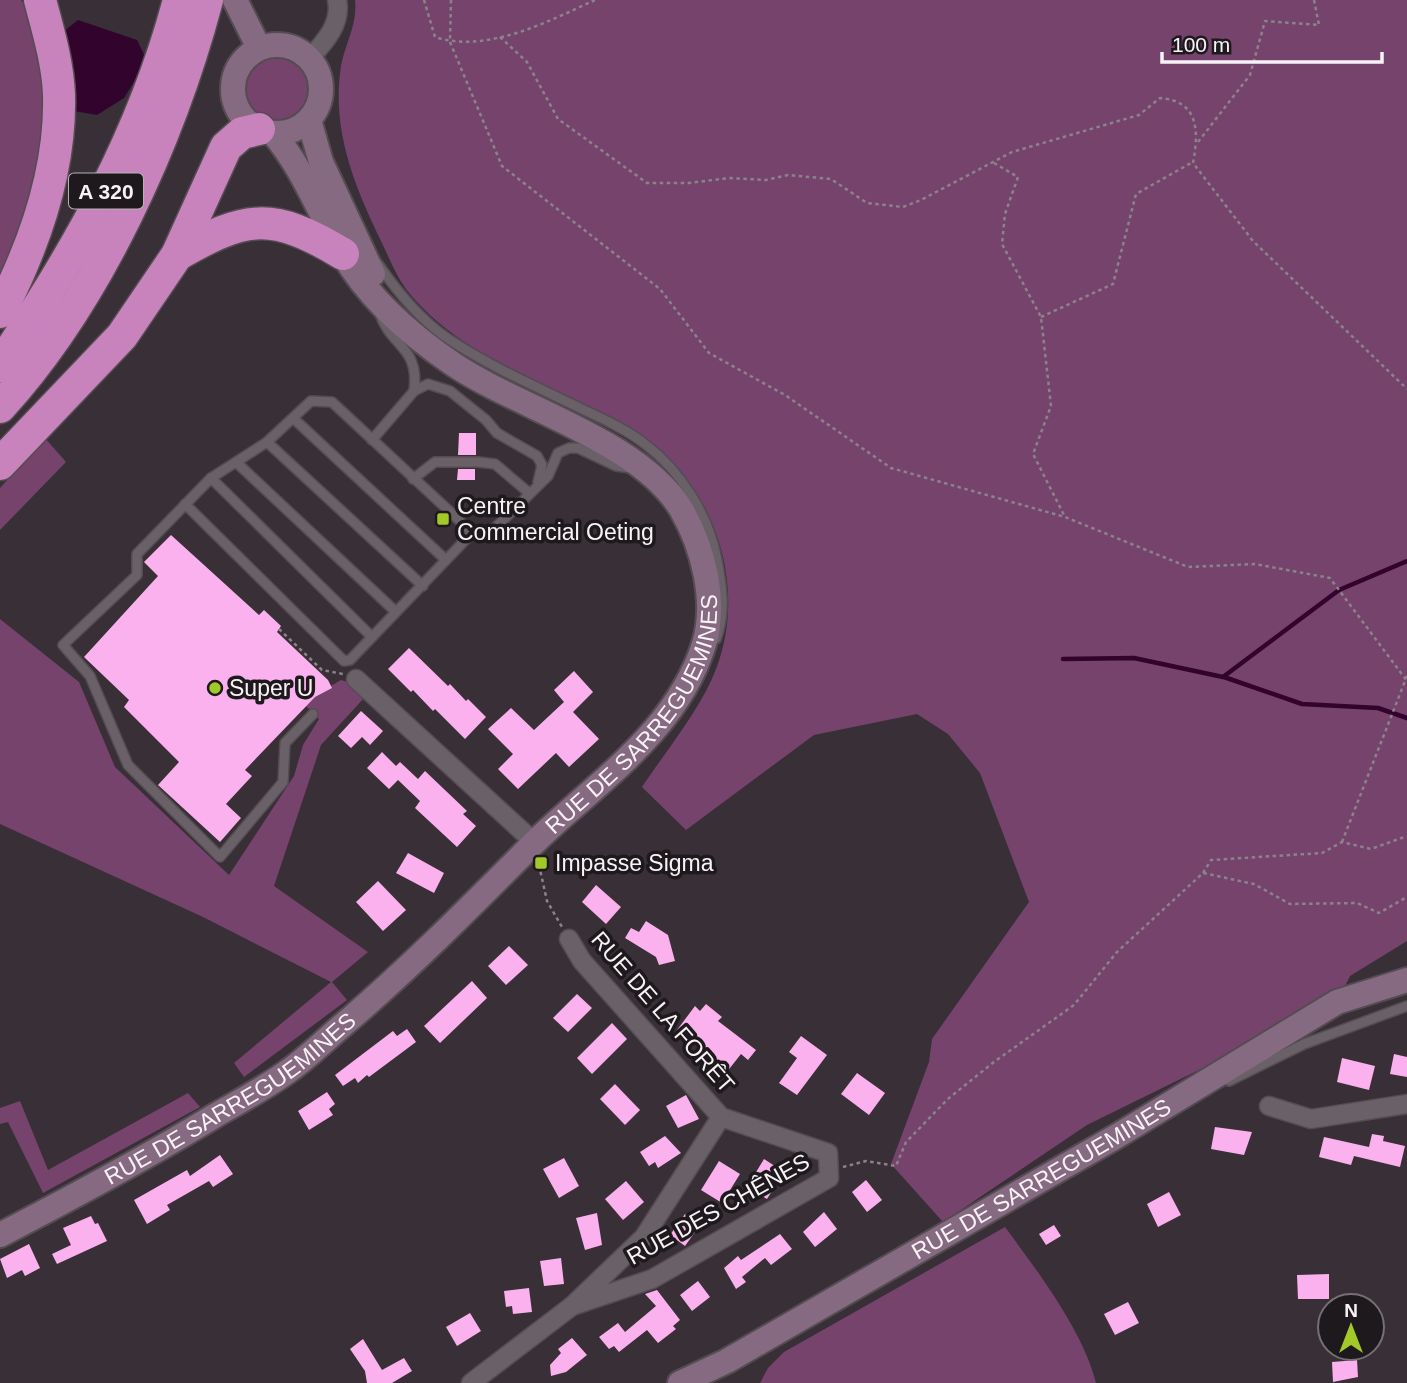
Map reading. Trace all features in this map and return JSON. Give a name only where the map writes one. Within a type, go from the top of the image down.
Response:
[{"type":"highway","points":[[0,312],[17,278],[48,191],[58,129],[59,93],[40,0]]},
{"type":"highway","name":"A 320","points":[[0,366],[95,214],[132,136],[166,50],[179,0]]},
{"type":"highway","name":"A 320","points":[[0,407],[63,326],[114,238],[158,148],[194,50],[207,0]]},
{"type":"highway","points":[[0,464],[122,335],[177,255],[226,146],[242,133],[266,131]]},
{"type":"highway","points":[[177,255],[219,231],[243,224],[264,222],[351,251]]},
{"type":"main road","points":[[235,0],[259,48]]},
{"type":"main road","points":[[266,131],[292,130],[309,120],[317,109],[321,83],[310,58],[286,45],[259,48],[247,56],[233,81],[233,96],[238,110],[266,131],[302,172],[351,251]]},
{"type":"main road","points":[[309,120],[321,162],[347,219],[351,251]]},
{"type":"main road","name":"RUE DE SARREGUEMINES","points":[[0,1235],[132,1166],[288,1072],[415,962],[535,843],[640,748],[683,689],[704,643],[710,598],[696,541],[680,507],[662,485],[604,444],[456,366],[374,296],[351,251]]},
{"type":"main road","name":"RUE DE SARREGUEMINES","points":[[351,251],[398,318]]},
{"type":"main road","name":"RUE DE SARREGUEMINES","points":[[680,1383],[727,1372],[1337,1002],[1406,980]]},
{"type":"street","points":[[310,58],[328,38],[339,12],[337,0]]},
{"type":"street","points":[[356,679],[535,843]]},
{"type":"street","name":"RUE DE LA FORÊT","points":[[569,939],[582,961],[721,1117],[828,1153]]},
{"type":"street","points":[[1269,1106],[1311,1119],[1407,1104]]},
{"type":"street","name":"RUE DE LA FORÊT","points":[[471,1383],[572,1306],[643,1237],[721,1117]]},
{"type":"street","name":"RUE DES CHÊNES","points":[[572,1306],[652,1279],[829,1178],[828,1153]]},
{"type":"lane","points":[[347,219],[383,270],[422,316],[446,337],[510,379],[645,443],[692,496],[713,540],[722,584],[722,624],[709,657],[683,689]]},
{"type":"lane","points":[[374,296],[384,324],[414,360],[414,391]]},
{"type":"lane","points":[[372,440],[414,391],[428,384],[450,391],[486,420],[496,433],[537,456],[542,465],[538,482]]},
{"type":"lane","points":[[313,714],[285,743],[283,782],[220,857],[128,765],[90,676],[63,645],[137,575],[137,554],[211,478],[267,442],[311,401],[332,402],[472,533],[485,535],[538,482],[548,476],[558,453],[569,447],[578,448],[616,466],[643,470]]},
{"type":"lane","points":[[293,418],[446,560]]},
{"type":"lane","points":[[267,442],[423,586]]},
{"type":"lane","points":[[413,479],[435,462],[487,463],[495,464],[528,492]]},
{"type":"lane","points":[[237,463],[396,612]]},
{"type":"lane","points":[[211,478],[372,637]]},
{"type":"lane","points":[[185,504],[344,661],[423,586],[472,533]]},
{"type":"lane","points":[[1117,1136],[1304,1044],[1407,1006]]},
{"type":"path","points":[[424,0],[435,37],[450,42],[500,37],[595,0]]},
{"type":"path","points":[[452,0],[450,42],[502,166],[660,289],[709,353],[785,395],[891,468],[1065,517],[1188,567],[1255,564],[1330,578],[1407,679],[1342,842],[1322,853],[1211,860],[1203,873],[1117,952],[1074,1005],[993,1062],[949,1098],[906,1142],[896,1166],[866,1161],[842,1167],[829,1178]]},
{"type":"path","points":[[1197,144],[1250,75],[1265,20],[1319,25],[1314,0]]},
{"type":"path","points":[[500,37],[527,62],[558,119],[647,183],[689,183],[729,178],[766,180],[788,176],[831,179],[867,203],[903,206],[1012,152],[1139,115],[1160,98],[1174,99],[1186,108],[1197,127],[1193,163],[1253,241],[1407,389]]},
{"type":"path","points":[[994,163],[1018,177],[1005,214],[1002,244],[1041,317],[1051,406],[1033,454],[1065,517]]},
{"type":"path","points":[[1041,317],[1113,284],[1136,194],[1193,163]]},
{"type":"path","points":[[279,629],[322,670],[356,679]]},
{"type":"path","points":[[1342,842],[1371,849],[1407,836]]},
{"type":"path","points":[[535,843],[547,901],[569,939]]},
{"type":"path","points":[[1203,873],[1254,884],[1290,904],[1357,903],[1379,913],[1407,897]]},
{"type":"shaded area","points":[[0,0],[21,0],[23,3],[42,76],[46,112],[34,189],[0,289]]},
{"type":"shaded area","points":[[355,0],[1407,0],[1407,941],[1350,976],[1337,1002],[1087,1125],[943,1222],[891,1164],[929,1062],[932,1039],[1029,902],[980,773],[948,734],[917,714],[814,735],[686,830],[642,787],[696,708],[711,681],[722,650],[728,617],[727,585],[722,552],[711,521],[696,492],[676,466],[651,443],[623,425],[485,355],[426,312],[406,288],[391,263],[363,201],[342,136],[339,113],[341,66],[355,17]]},
{"type":"shaded area","points":[[78,20],[137,40],[147,61],[124,98],[97,115],[74,111],[63,32]]},
{"type":"shaded area","points":[[277,53],[297,59],[307,69],[313,89],[307,109],[297,119],[277,125],[257,119],[247,109],[241,89],[247,69],[257,59]]},
{"type":"shaded area","points":[[45,438],[66,462],[0,530],[0,488]]},
{"type":"shaded area","points":[[0,619],[79,682],[115,767],[229,875],[294,776],[303,745],[319,719],[306,706],[317,694],[341,680],[351,683],[364,698],[321,745],[274,886],[368,952],[332,982],[347,1000],[244,1077],[234,1063],[331,982],[203,917],[0,824]]},
{"type":"shaded area","points":[[188,1093],[200,1107],[43,1193],[8,1122],[0,1124],[0,1108],[20,1101],[48,1170]]},
{"type":"shaded area","points":[[1005,1227],[1070,1322],[1090,1363],[1096,1383],[760,1383],[768,1368],[784,1352]]},
{"type":"building","points":[[459,433],[476,433],[476,455],[458,455]]},
{"type":"building","points":[[458,469],[475,469],[475,480],[457,480]]},
{"type":"building","name":"Super U","points":[[171,535],[259,615],[264,610],[281,626],[277,632],[328,680],[332,688],[315,697],[245,770],[252,776],[226,804],[241,818],[220,842],[158,785],[179,762],[124,707],[129,700],[84,657],[158,576],[144,562]]},
{"type":"building","points":[[409,648],[448,686],[450,684],[486,717],[465,739],[388,669]]},
{"type":"building","points":[[574,671],[593,692],[573,712],[599,739],[569,767],[556,753],[518,789],[498,769],[513,754],[488,729],[511,708],[534,730],[564,702],[554,690]]},
{"type":"building","points":[[361,711],[383,731],[370,745],[362,737],[351,748],[338,736]]},
{"type":"building","points":[[382,752],[396,766],[400,762],[418,779],[425,771],[467,811],[463,814],[476,826],[457,847],[415,808],[420,801],[398,780],[389,789],[367,768]]},
{"type":"building","points":[[408,853],[444,873],[434,893],[396,873]]},
{"type":"building","points":[[378,881],[406,910],[383,931],[356,902]]},
{"type":"building","points":[[596,885],[621,907],[606,924],[582,902]]},
{"type":"building","points":[[646,921],[668,935],[675,961],[659,965],[656,957],[625,938],[631,928],[639,932]]},
{"type":"building","points":[[509,946],[528,965],[506,985],[488,966]]},
{"type":"building","points":[[472,981],[487,998],[440,1043],[424,1026]]},
{"type":"building","points":[[577,994],[592,1008],[568,1032],[553,1018]]},
{"type":"building","points":[[706,1004],[722,1017],[718,1021],[756,1050],[748,1060],[741,1054],[726,1073],[710,1060],[713,1056],[689,1037],[685,1042],[674,1034],[695,1006],[700,1011]]},
{"type":"building","points":[[612,1023],[627,1039],[592,1074],[577,1058]]},
{"type":"building","points":[[407,1029],[416,1042],[369,1077],[367,1075],[358,1083],[355,1078],[343,1086],[335,1075],[393,1031],[397,1036]]},
{"type":"building","points":[[801,1036],[827,1055],[797,1095],[779,1083],[797,1058],[789,1052]]},
{"type":"building","points":[[1394,1054],[1407,1057],[1407,1077],[1390,1074]]},
{"type":"building","points":[[1342,1058],[1375,1066],[1369,1090],[1337,1082]]},
{"type":"building","points":[[857,1073],[885,1093],[869,1115],[841,1094]]},
{"type":"building","points":[[615,1084],[640,1110],[625,1125],[600,1099]]},
{"type":"building","points":[[327,1092],[335,1104],[329,1109],[333,1115],[309,1130],[298,1111]]},
{"type":"building","points":[[686,1095],[699,1119],[678,1128],[666,1106]]},
{"type":"building","points":[[1215,1127],[1252,1132],[1244,1155],[1211,1149]]},
{"type":"building","points":[[1372,1134],[1384,1136],[1383,1141],[1405,1146],[1400,1167],[1354,1156],[1351,1165],[1319,1157],[1324,1137],[1369,1147]]},
{"type":"building","points":[[665,1136],[681,1153],[658,1168],[655,1162],[649,1166],[640,1152]]},
{"type":"building","points":[[220,1155],[233,1174],[213,1187],[209,1181],[167,1205],[170,1210],[147,1224],[134,1200],[187,1170],[190,1176]]},
{"type":"building","points":[[564,1158],[579,1186],[559,1198],[543,1169]]},
{"type":"building","points":[[764,1159],[784,1172],[767,1199],[747,1187]]},
{"type":"building","points":[[719,1161],[740,1174],[722,1203],[701,1190]]},
{"type":"building","points":[[866,1180],[882,1200],[867,1212],[852,1192]]},
{"type":"building","points":[[626,1181],[644,1202],[623,1220],[605,1199]]},
{"type":"building","points":[[1169,1192],[1181,1215],[1158,1227],[1147,1204]]},
{"type":"building","points":[[824,1212],[837,1229],[815,1247],[803,1232]]},
{"type":"building","points":[[597,1213],[602,1245],[585,1250],[576,1218]]},
{"type":"building","points":[[685,1214],[700,1225],[685,1246],[670,1235]]},
{"type":"building","points":[[91,1216],[95,1224],[98,1223],[107,1241],[57,1264],[52,1254],[71,1245],[63,1228]]},
{"type":"building","points":[[1054,1225],[1061,1236],[1046,1245],[1039,1234]]},
{"type":"building","points":[[780,1234],[792,1249],[771,1265],[765,1258],[742,1277],[746,1282],[736,1289],[724,1268],[738,1256],[741,1260]]},
{"type":"building","points":[[29,1244],[40,1268],[25,1276],[22,1270],[7,1278],[0,1259]]},
{"type":"building","points":[[561,1258],[564,1284],[544,1286],[540,1261]]},
{"type":"building","points":[[1329,1274],[1329,1292],[1316,1292],[1316,1299],[1298,1299],[1297,1275]]},
{"type":"building","points":[[698,1281],[710,1297],[692,1311],[680,1295]]},
{"type":"building","points":[[529,1288],[532,1312],[513,1314],[512,1306],[506,1307],[504,1291]]},
{"type":"building","points":[[657,1290],[680,1320],[673,1326],[676,1329],[658,1343],[647,1330],[619,1352],[614,1346],[609,1349],[599,1337],[618,1323],[625,1332],[656,1306],[645,1294]]},
{"type":"building","points":[[1128,1302],[1139,1323],[1115,1335],[1104,1314]]},
{"type":"building","points":[[470,1313],[481,1331],[457,1346],[446,1327]]},
{"type":"building","points":[[572,1338],[587,1355],[566,1372],[551,1376],[550,1365],[561,1353],[558,1349]]},
{"type":"building","points":[[363,1339],[382,1370],[404,1358],[412,1371],[392,1383],[367,1383],[365,1371],[350,1349]]},
{"type":"building","points":[[1332,1362],[1357,1362],[1358,1377],[1333,1382]]},
{"type":"waterway","points":[[1063,659],[1134,658],[1223,677],[1339,590],[1407,561]]},
{"type":"waterway","points":[[1224,677],[1302,704],[1378,708],[1407,718]]},
{"type":"place","name":"Centre Commercial Oeting","points":[[443,519]]},
{"type":"place","name":"Super U","points":[[215,688]]},
{"type":"place","name":"Impasse Sigma","points":[[541,863]]}]
